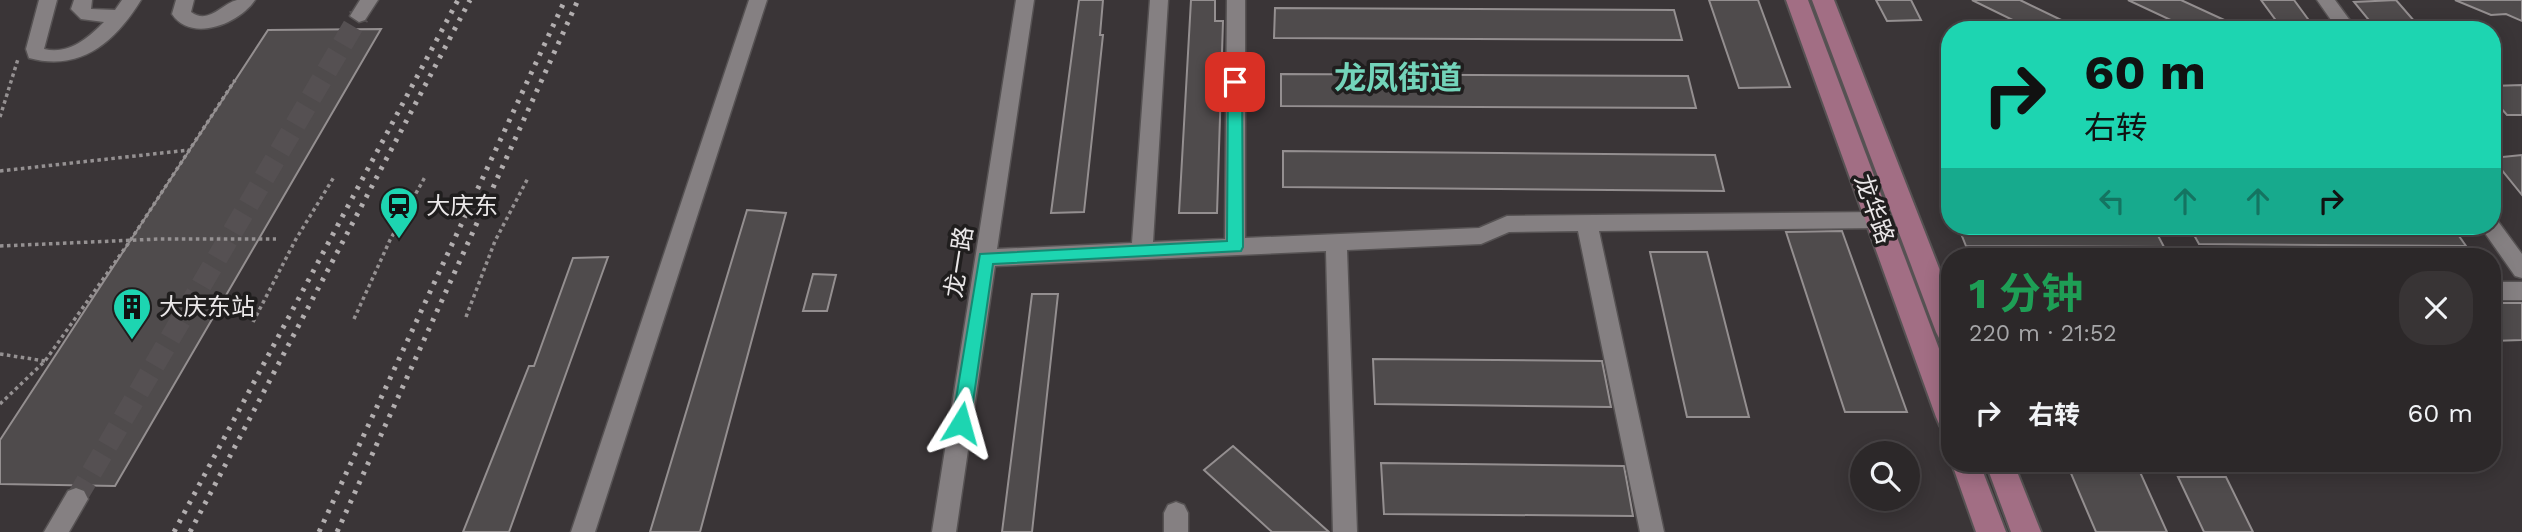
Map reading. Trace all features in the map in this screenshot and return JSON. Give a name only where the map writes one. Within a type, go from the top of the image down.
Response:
[{"type":"main road","name":"龙华路","points":[[1797,0],[1941,392]]},
{"type":"main road","points":[[1823,0],[1941,289]]},
{"type":"main road","points":[[1969,472],[1991,532]]},
{"type":"main road","points":[[2003,472],[2026,532]]},
{"type":"street","points":[[48,0],[36,49],[36,53],[44,56],[68,55],[83,48],[108,31],[132,0]]},
{"type":"street","points":[[83,0],[80,9],[87,15],[120,16]]},
{"type":"street","points":[[185,0],[181,14],[193,22],[203,22],[231,13],[246,0]]},
{"type":"street","points":[[583,532],[758,0]]},
{"type":"street","name":"龙一路","points":[[944,532],[1025,0]]},
{"type":"street","points":[[1142,251],[1159,0]]},
{"type":"street","points":[[1235,247],[1236,0]]},
{"type":"street","points":[[2326,0],[2341,21]]},
{"type":"street","points":[[986,258],[1481,236],[1507,224],[1878,220]]},
{"type":"street","points":[[1587,223],[1652,532]]},
{"type":"street","points":[[2497,235],[2522,270]]},
{"type":"street","points":[[1336,242],[1345,532]]},
{"type":"street","points":[[1904,291],[1941,291]]},
{"type":"street","points":[[2501,291],[2522,291]]},
{"type":"street","points":[[56,532],[76,499]]},
{"type":"path","points":[[0,404],[45,361],[130,241],[235,80]]},
{"type":"path","points":[[0,171],[189,150]]},
{"type":"path","points":[[253,322],[296,239],[334,177]]},
{"type":"path","points":[[354,319],[390,240],[425,177]]},
{"type":"path","points":[[466,317],[495,241],[528,178]]},
{"type":"path","points":[[0,246],[276,239]]},
{"type":"path","points":[[0,354],[45,361]]},
{"type":"building","points":[[1079,0],[1103,0],[1100,35],[1103,35],[1084,212],[1051,213]]},
{"type":"building","points":[[1191,0],[1215,0],[1215,21],[1223,21],[1217,213],[1179,213]]},
{"type":"building","points":[[1709,0],[1758,0],[1790,87],[1739,88]]},
{"type":"building","points":[[1876,0],[1911,0],[1921,20],[1887,21]]},
{"type":"building","points":[[1972,0],[2020,0],[2063,21],[2015,21]]},
{"type":"building","points":[[2128,0],[2181,0],[2226,21],[2173,21]]},
{"type":"building","points":[[2261,0],[2294,0],[2309,21],[2276,21]]},
{"type":"building","points":[[2396,0],[2414,21],[2370,21],[2354,2]]},
{"type":"building","points":[[2455,0],[2522,0],[2522,21],[2506,14],[2491,15]]},
{"type":"building","points":[[1275,8],[1674,10],[1682,40],[1274,38]]},
{"type":"building","name":"大庆东站","points":[[381,29],[115,486],[0,484],[0,440],[268,30]]},
{"type":"building","points":[[1281,74],[1688,76],[1696,108],[1281,106]]},
{"type":"building","points":[[2522,85],[2522,115],[2507,115],[2501,108],[2501,86]]},
{"type":"building","points":[[1283,151],[1715,155],[1724,191],[1283,187]]},
{"type":"building","points":[[2522,155],[2522,195],[2501,169],[2501,157]]},
{"type":"building","points":[[747,210],[786,213],[700,532],[650,532]]},
{"type":"building","points":[[1842,231],[1907,412],[1845,412],[1786,232]]},
{"type":"building","points":[[1962,235],[2158,235],[2164,247],[1966,246]]},
{"type":"building","points":[[2194,235],[2458,235],[2466,246],[2199,244]]},
{"type":"building","points":[[1650,252],[1707,252],[1749,417],[1687,417]]},
{"type":"building","points":[[608,257],[509,532],[463,532],[529,366],[534,366],[573,258]]},
{"type":"building","points":[[813,274],[836,275],[827,311],[803,311]]},
{"type":"building","points":[[1032,294],[1058,294],[1032,532],[1002,532]]},
{"type":"building","points":[[2501,303],[2522,303],[2522,340],[2501,341]]},
{"type":"building","points":[[1373,359],[1602,361],[1611,407],[1375,404]]},
{"type":"building","points":[[1233,446],[1329,532],[1272,532],[1204,470]]},
{"type":"building","points":[[1381,463],[1624,466],[1633,516],[1384,514]]},
{"type":"building","points":[[2070,472],[2140,472],[2167,532],[2096,532]]},
{"type":"building","points":[[2178,477],[2226,477],[2253,532],[2204,532]]},
{"type":"tunnel","points":[[76,499],[359,16]]},
{"type":"railway","points":[[174,532],[458,0]]},
{"type":"railway","points":[[190,532],[470,0]]},
{"type":"railway","points":[[319,532],[565,0]]},
{"type":"railway","points":[[337,532],[578,0]]},
{"type":"place","name":"大庆东","points":[[399,240]]},
{"type":"place","name":"大庆东站","points":[[132,341]]},
{"type":"district","name":"龙凤街道","points":[[1398,78]]},
{"type":"route","points":[[961,423],[986,258],[1235,247],[1235,82]]}]
